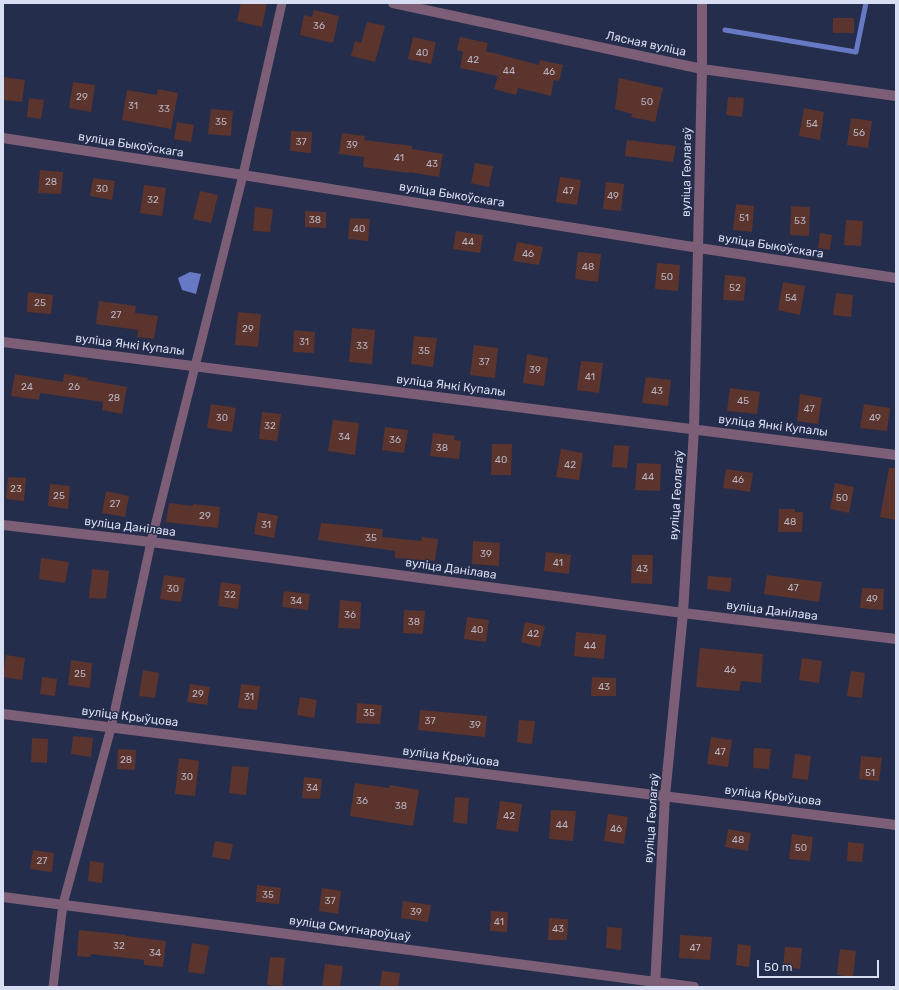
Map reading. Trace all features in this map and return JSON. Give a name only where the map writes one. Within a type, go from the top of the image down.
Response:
[{"type":"street","name":"Лясная вуліца","points":[[393,3],[702,69],[896,96]]},
{"type":"street","name":"вуліца Геолагаў","points":[[655,985],[665,796],[683,613],[694,429],[699,248],[702,3]]},
{"type":"street","name":"вуліца Быкоўскага","points":[[3,138],[896,278]]},
{"type":"street","name":"вуліца Янкі Купалы","points":[[3,342],[896,455]]},
{"type":"street","name":"вуліца Данілава","points":[[3,525],[151,542],[683,613],[896,639]]},
{"type":"street","name":"вуліца Крыўцова","points":[[3,714],[896,825]]},
{"type":"street","name":"вуліца Смугнароўцаў","points":[[3,897],[655,985],[694,987]]},
{"type":"lane","points":[[53,987],[63,904],[111,728],[151,542],[243,175],[282,3]]},
{"type":"water","points":[[190,272],[201,274],[196,294],[182,290],[178,278]]},
{"type":"building","points":[[241,3],[267,3],[262,27],[237,21]]},
{"type":"building","points":[[314,10],[339,16],[333,43],[300,35],[304,15],[312,17]]},
{"type":"building","points":[[833,18],[854,18],[854,33],[833,33]]},
{"type":"building","points":[[367,22],[385,26],[375,62],[351,56],[355,41],[361,43]]},
{"type":"building","points":[[413,37],[436,42],[431,64],[408,59]]},
{"type":"building","points":[[460,37],[488,43],[486,51],[539,65],[540,60],[563,65],[559,81],[554,80],[551,96],[518,88],[516,95],[494,89],[498,76],[460,68],[463,52],[457,50]]},
{"type":"building","points":[[3,77],[25,80],[22,102],[3,100]]},
{"type":"building","points":[[619,78],[663,88],[655,122],[631,117],[632,114],[615,109]]},
{"type":"building","points":[[73,82],[95,85],[91,112],[69,108]]},
{"type":"building","points":[[158,89],[178,93],[171,129],[122,120],[127,90],[157,95]]},
{"type":"building","points":[[728,97],[744,98],[742,117],[726,115]]},
{"type":"building","points":[[29,98],[44,100],[41,119],[27,117]]},
{"type":"building","points":[[804,108],[824,112],[820,140],[799,136]]},
{"type":"building","points":[[211,109],[233,111],[231,136],[208,134]]},
{"type":"building","points":[[851,118],[872,121],[868,148],[847,145]]},
{"type":"building","points":[[177,122],[194,125],[191,142],[174,139]]},
{"type":"building","points":[[291,131],[312,132],[311,153],[290,151]]},
{"type":"building","points":[[342,133],[365,136],[364,140],[412,146],[412,149],[443,154],[439,177],[363,167],[364,157],[339,154]]},
{"type":"building","points":[[627,140],[676,146],[673,162],[625,156]]},
{"type":"building","points":[[475,163],[493,166],[489,187],[471,183]]},
{"type":"building","points":[[40,170],[63,172],[61,194],[38,193]]},
{"type":"building","points":[[560,177],[581,180],[577,205],[556,202]]},
{"type":"building","points":[[93,178],[115,181],[112,200],[90,196]]},
{"type":"building","points":[[606,182],[624,184],[621,211],[603,209]]},
{"type":"building","points":[[144,185],[166,188],[162,216],[140,213]]},
{"type":"building","points":[[200,191],[218,195],[211,223],[193,219]]},
{"type":"building","points":[[736,204],[754,206],[752,232],[733,230]]},
{"type":"building","points":[[791,206],[810,207],[809,236],[790,235]]},
{"type":"building","points":[[255,207],[273,209],[270,232],[253,231]]},
{"type":"building","points":[[305,211],[326,212],[326,228],[305,227]]},
{"type":"building","points":[[350,218],[370,219],[368,241],[348,239]]},
{"type":"building","points":[[846,220],[863,221],[861,246],[844,245]]},
{"type":"building","points":[[456,231],[483,235],[480,253],[453,249]]},
{"type":"building","points":[[820,233],[832,235],[830,250],[818,248]]},
{"type":"building","points":[[517,242],[543,247],[539,265],[513,261]]},
{"type":"building","points":[[578,252],[601,254],[598,282],[575,279]]},
{"type":"building","points":[[657,263],[680,265],[678,291],[655,289]]},
{"type":"building","points":[[725,275],[746,277],[744,301],[723,300]]},
{"type":"building","points":[[783,282],[805,286],[800,315],[778,310]]},
{"type":"building","points":[[28,292],[53,295],[51,314],[27,312]]},
{"type":"building","points":[[836,293],[853,295],[851,317],[833,315]]},
{"type":"building","points":[[99,301],[136,306],[135,313],[158,316],[154,339],[137,337],[138,330],[96,324]]},
{"type":"building","points":[[238,312],[261,314],[258,347],[235,345]]},
{"type":"building","points":[[352,328],[375,330],[372,364],[349,362]]},
{"type":"building","points":[[294,330],[315,332],[314,353],[293,352]]},
{"type":"building","points":[[414,336],[437,338],[433,367],[411,364]]},
{"type":"building","points":[[474,345],[498,348],[495,378],[470,375]]},
{"type":"building","points":[[527,354],[548,358],[544,386],[523,383]]},
{"type":"building","points":[[581,361],[603,363],[599,393],[577,390]]},
{"type":"building","points":[[15,374],[63,382],[64,374],[88,378],[87,380],[127,387],[122,414],[102,410],[103,402],[40,393],[39,400],[11,396]]},
{"type":"building","points":[[646,377],[671,380],[668,406],[642,403]]},
{"type":"building","points":[[730,388],[760,392],[757,414],[727,411]]},
{"type":"building","points":[[800,394],[822,398],[818,424],[797,421]]},
{"type":"building","points":[[211,404],[236,408],[232,432],[207,428]]},
{"type":"building","points":[[864,404],[890,408],[887,431],[860,428]]},
{"type":"building","points":[[262,412],[281,414],[277,441],[259,439]]},
{"type":"building","points":[[333,420],[359,423],[355,455],[328,451]]},
{"type":"building","points":[[385,427],[408,430],[404,453],[382,450]]},
{"type":"building","points":[[433,433],[455,436],[454,440],[461,441],[459,459],[430,456]]},
{"type":"building","points":[[492,444],[512,444],[511,475],[491,475]]},
{"type":"building","points":[[614,445],[629,446],[627,468],[612,467]]},
{"type":"building","points":[[561,449],[583,453],[579,480],[556,477]]},
{"type":"building","points":[[637,463],[661,464],[660,491],[635,490]]},
{"type":"building","points":[[889,468],[896,468],[896,520],[880,517]]},
{"type":"building","points":[[726,469],[753,473],[750,492],[723,488]]},
{"type":"building","points":[[8,477],[26,478],[24,501],[6,499]]},
{"type":"building","points":[[835,483],[854,487],[849,513],[830,509]]},
{"type":"building","points":[[50,484],[70,486],[68,509],[48,506]]},
{"type":"building","points":[[106,491],[129,496],[125,517],[102,513]]},
{"type":"building","points":[[169,503],[220,507],[218,528],[166,522]]},
{"type":"building","points":[[779,509],[795,509],[795,512],[803,512],[802,532],[778,532]]},
{"type":"building","points":[[258,512],[278,516],[274,538],[254,534]]},
{"type":"building","points":[[321,523],[383,529],[382,537],[421,541],[422,537],[438,539],[435,561],[395,558],[395,551],[318,540]]},
{"type":"building","points":[[473,541],[500,543],[499,566],[472,564]]},
{"type":"building","points":[[546,552],[571,555],[569,574],[544,571]]},
{"type":"building","points":[[632,555],[653,555],[652,584],[631,583]]},
{"type":"building","points":[[41,558],[69,562],[65,583],[39,579]]},
{"type":"building","points":[[92,569],[109,571],[106,599],[89,598]]},
{"type":"building","points":[[164,575],[185,578],[181,602],[160,599]]},
{"type":"building","points":[[767,575],[822,582],[819,602],[764,594]]},
{"type":"building","points":[[708,576],[732,578],[730,592],[707,589]]},
{"type":"building","points":[[221,582],[241,585],[238,609],[218,606]]},
{"type":"building","points":[[862,588],[884,589],[883,610],[860,608]]},
{"type":"building","points":[[284,591],[310,594],[308,610],[282,607]]},
{"type":"building","points":[[340,600],[361,602],[360,629],[338,628]]},
{"type":"building","points":[[404,610],[425,611],[423,634],[403,633]]},
{"type":"building","points":[[467,617],[489,620],[486,642],[464,639]]},
{"type":"building","points":[[525,622],[545,626],[540,647],[521,642]]},
{"type":"building","points":[[576,632],[606,635],[604,659],[574,656]]},
{"type":"building","points":[[700,648],[763,654],[761,683],[741,681],[739,691],[696,687]]},
{"type":"building","points":[[6,655],[25,658],[22,680],[3,677]]},
{"type":"building","points":[[802,658],[822,661],[819,683],[799,680]]},
{"type":"building","points":[[71,660],[92,663],[90,688],[68,685]]},
{"type":"building","points":[[143,670],[159,673],[155,698],[139,696]]},
{"type":"building","points":[[851,671],[865,673],[862,698],[847,696]]},
{"type":"building","points":[[42,677],[57,679],[55,696],[40,694]]},
{"type":"building","points":[[592,677],[616,678],[616,696],[591,696]]},
{"type":"building","points":[[190,684],[210,687],[207,705],[187,702]]},
{"type":"building","points":[[241,684],[260,686],[257,710],[238,708]]},
{"type":"building","points":[[300,697],[317,700],[314,718],[297,715]]},
{"type":"building","points":[[357,703],[382,705],[380,724],[356,723]]},
{"type":"building","points":[[420,710],[487,716],[485,737],[418,730]]},
{"type":"building","points":[[519,720],[535,721],[532,744],[517,742]]},
{"type":"building","points":[[73,736],[93,738],[91,757],[71,754]]},
{"type":"building","points":[[711,737],[732,740],[728,767],[707,764]]},
{"type":"building","points":[[32,738],[48,739],[47,763],[31,762]]},
{"type":"building","points":[[754,748],[771,749],[769,769],[753,768]]},
{"type":"building","points":[[118,749],[136,750],[135,770],[117,769]]},
{"type":"building","points":[[795,754],[811,756],[808,780],[792,778]]},
{"type":"building","points":[[861,756],[882,758],[879,781],[859,779]]},
{"type":"building","points":[[179,758],[199,761],[195,796],[175,794]]},
{"type":"building","points":[[232,766],[249,767],[246,795],[229,793]]},
{"type":"building","points":[[304,777],[322,779],[320,799],[302,798]]},
{"type":"building","points":[[355,783],[389,788],[390,785],[419,790],[413,826],[350,816]]},
{"type":"building","points":[[455,797],[469,798],[467,824],[453,822]]},
{"type":"building","points":[[500,801],[522,804],[518,832],[496,829]]},
{"type":"building","points":[[551,810],[576,811],[573,841],[549,839]]},
{"type":"building","points":[[608,814],[628,817],[624,844],[604,841]]},
{"type":"building","points":[[728,829],[751,833],[748,851],[725,847]]},
{"type":"building","points":[[792,834],[813,837],[810,861],[789,859]]},
{"type":"building","points":[[215,841],[233,844],[230,860],[212,857]]},
{"type":"building","points":[[848,842],[864,844],[862,862],[847,861]]},
{"type":"building","points":[[33,850],[54,853],[52,872],[30,869]]},
{"type":"building","points":[[90,861],[104,863],[102,883],[88,881]]},
{"type":"building","points":[[257,885],[281,888],[279,904],[256,902]]},
{"type":"building","points":[[322,888],[341,891],[338,914],[319,911]]},
{"type":"building","points":[[403,901],[431,905],[428,922],[401,918]]},
{"type":"building","points":[[491,911],[508,912],[507,932],[490,931]]},
{"type":"building","points":[[549,918],[568,919],[567,940],[548,940]]},
{"type":"building","points":[[607,927],[622,928],[621,950],[606,948]]},
{"type":"building","points":[[79,930],[166,941],[163,967],[144,965],[144,960],[91,954],[90,957],[77,956]]},
{"type":"building","points":[[680,935],[712,937],[710,960],[679,958]]},
{"type":"building","points":[[192,943],[209,946],[204,974],[188,972]]},
{"type":"building","points":[[738,944],[751,946],[749,967],[736,965]]},
{"type":"building","points":[[785,947],[802,948],[800,969],[783,967]]},
{"type":"building","points":[[840,949],[856,951],[853,977],[837,975]]},
{"type":"building","points":[[270,957],[285,958],[282,986],[267,985]]},
{"type":"building","points":[[325,964],[343,966],[340,987],[322,987]]},
{"type":"building","points":[[382,971],[400,973],[398,987],[380,987]]},
{"type":"waterway","points":[[725,30],[856,52],[866,3]]}]
